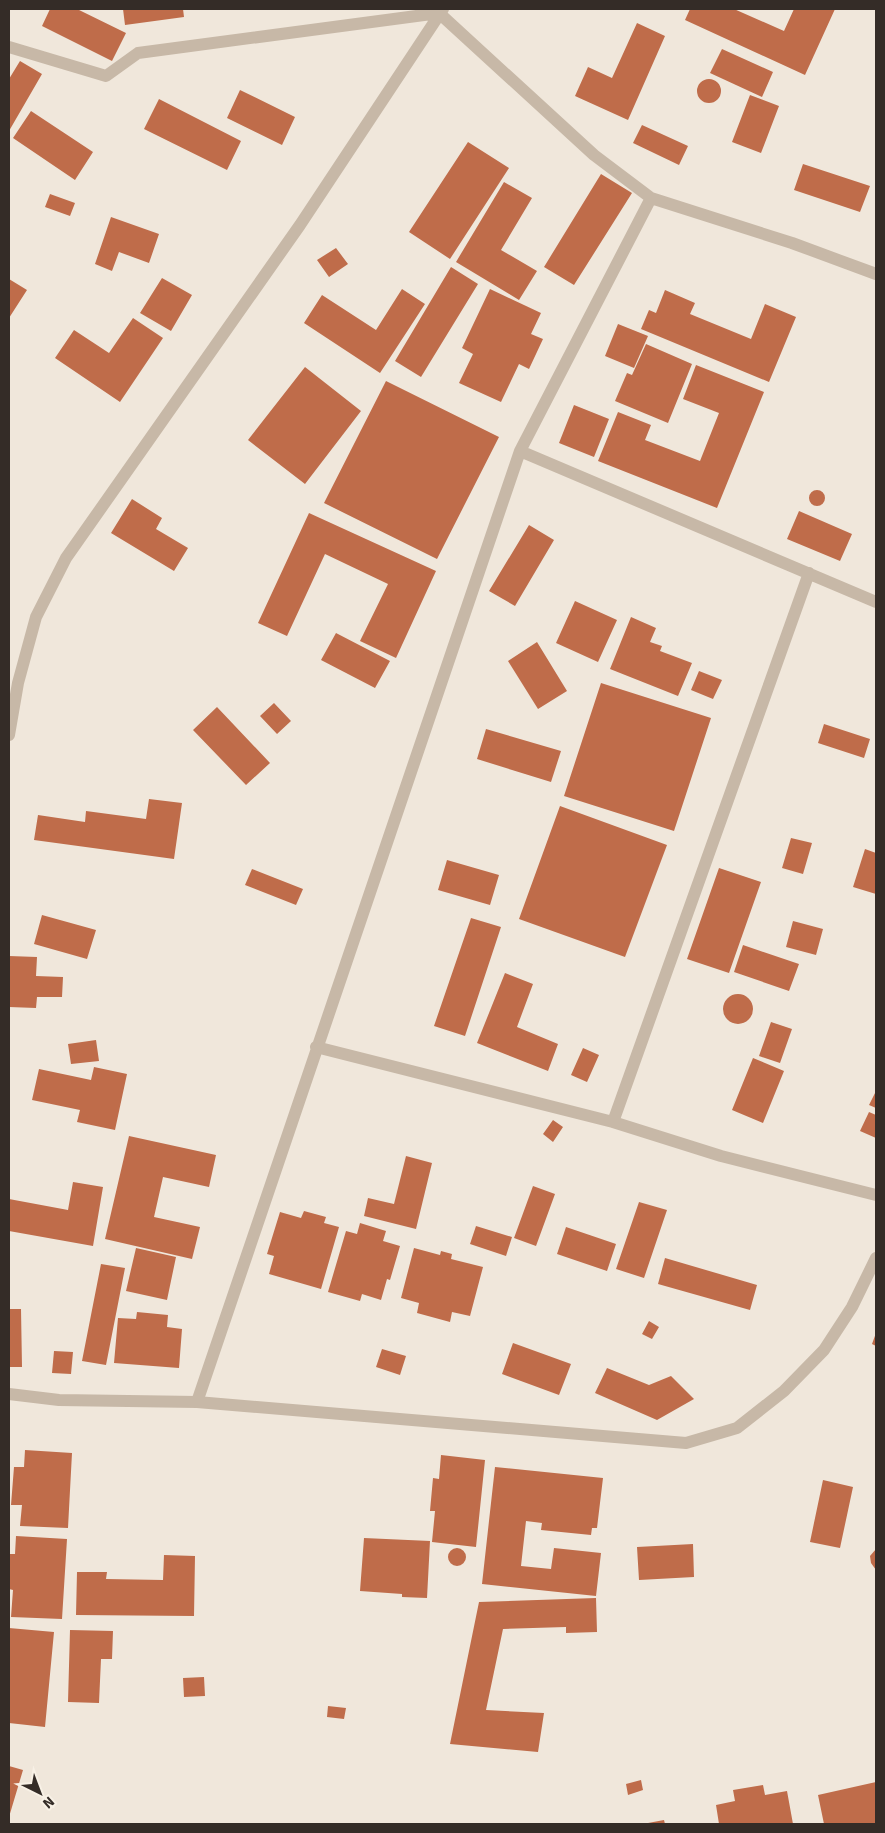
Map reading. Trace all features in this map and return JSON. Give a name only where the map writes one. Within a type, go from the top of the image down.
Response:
[{"type":"street","points":[[9,47],[106,76],[138,53],[441,11]]},
{"type":"street","points":[[441,11],[594,156],[651,198],[792,243],[876,274]]},
{"type":"street","points":[[9,735],[18,683],[36,618],[66,558],[300,225],[441,11]]},
{"type":"street","points":[[197,1402],[520,451],[651,198]]},
{"type":"street","points":[[520,451],[876,602]]},
{"type":"street","points":[[613,1122],[809,573]]},
{"type":"street","points":[[316,1047],[613,1122],[721,1156],[876,1195]]},
{"type":"street","points":[[9,1394],[59,1400],[197,1402],[686,1443],[737,1428],[784,1391],[824,1350],[852,1307],[876,1258]]},
{"type":"building","points":[[50,9],[77,9],[126,33],[112,61],[42,26]]},
{"type":"building","points":[[123,9],[183,9],[184,17],[125,25]]},
{"type":"building","points":[[690,9],[734,9],[784,31],[794,9],[835,9],[805,75],[685,20]]},
{"type":"building","points":[[637,23],[665,36],[628,120],[575,96],[588,67],[612,78]]},
{"type":"building","points":[[722,49],[773,72],[762,97],[710,73]]},
{"type":"building","points":[[20,61],[42,74],[9,131],[9,79]]},
{"type":"building","points":[[709,79],[718,82],[721,91],[718,100],[709,103],[700,100],[697,91],[700,82]]},
{"type":"building","points":[[240,90],[295,117],[282,145],[227,118]]},
{"type":"building","points":[[750,95],[779,106],[761,153],[732,142]]},
{"type":"building","points":[[159,99],[241,141],[227,170],[144,129]]},
{"type":"building","points":[[31,111],[93,152],[75,180],[13,138]]},
{"type":"building","points":[[642,125],[688,146],[679,165],[633,143]]},
{"type":"building","points":[[468,142],[509,168],[450,259],[409,232]]},
{"type":"building","points":[[803,164],[870,186],[860,212],[794,190]]},
{"type":"building","points":[[601,174],[632,193],[574,285],[544,267]]},
{"type":"building","points":[[504,182],[532,198],[501,250],[537,271],[519,300],[456,262]]},
{"type":"building","points":[[50,194],[75,203],[70,216],[45,207]]},
{"type":"building","points":[[111,217],[159,234],[149,263],[119,252],[112,271],[95,264]]},
{"type":"building","points":[[336,248],[348,264],[329,277],[317,260]]},
{"type":"building","points":[[451,267],[478,284],[421,377],[395,361]]},
{"type":"building","points":[[162,278],[192,295],[171,331],[140,313]]},
{"type":"building","points":[[9,279],[27,290],[9,318]]},
{"type":"building","points":[[402,289],[425,304],[380,373],[304,323],[322,295],[376,330]]},
{"type":"building","points":[[490,289],[541,313],[531,334],[543,339],[529,369],[519,364],[501,402],[459,383],[473,354],[462,348]]},
{"type":"building","points":[[665,290],[695,303],[690,314],[751,339],[765,304],[796,317],[769,382],[641,329],[649,310],[656,313]]},
{"type":"building","points":[[133,318],[163,338],[120,402],[55,358],[74,330],[109,353]]},
{"type":"building","points":[[618,324],[648,336],[634,368],[605,356]]},
{"type":"building","points":[[646,344],[692,364],[668,423],[615,401],[627,373],[632,375]]},
{"type":"building","points":[[696,365],[764,392],[717,508],[598,461],[618,412],[651,425],[645,440],[700,461],[719,413],[683,399]]},
{"type":"building","points":[[305,367],[361,411],[305,484],[248,440]]},
{"type":"building","points":[[386,381],[499,437],[437,559],[324,503]]},
{"type":"building","points":[[574,405],[609,419],[594,457],[559,443]]},
{"type":"building","points":[[817,490],[823,492],[825,498],[823,504],[817,506],[811,504],[809,498],[811,492]]},
{"type":"building","points":[[132,499],[162,518],[156,529],[188,548],[174,571],[111,533]]},
{"type":"building","points":[[799,511],[852,534],[840,561],[787,539]]},
{"type":"building","points":[[309,513],[436,571],[396,658],[360,641],[388,584],[325,554],[287,636],[258,623]]},
{"type":"building","points":[[529,525],[554,540],[515,606],[489,591]]},
{"type":"building","points":[[575,601],[617,620],[598,662],[556,643]]},
{"type":"building","points":[[631,617],[656,628],[650,642],[662,646],[660,651],[692,663],[678,696],[610,669]]},
{"type":"building","points":[[336,633],[390,661],[375,688],[321,660]]},
{"type":"building","points":[[537,642],[567,691],[538,709],[508,661]]},
{"type":"building","points":[[699,671],[722,680],[713,699],[691,690]]},
{"type":"building","points":[[601,683],[711,718],[674,831],[564,796]]},
{"type":"building","points":[[274,703],[291,721],[277,734],[260,716]]},
{"type":"building","points":[[217,707],[270,763],[246,785],[193,730]]},
{"type":"building","points":[[824,724],[870,739],[864,758],[818,743]]},
{"type":"building","points":[[486,729],[561,751],[551,782],[477,759]]},
{"type":"building","points":[[149,799],[182,803],[174,859],[34,840],[38,815],[85,822],[86,811],[146,819]]},
{"type":"building","points":[[560,806],[667,845],[625,957],[519,919]]},
{"type":"building","points":[[791,838],[812,843],[803,874],[782,868]]},
{"type":"building","points":[[865,849],[876,853],[876,894],[853,887]]},
{"type":"building","points":[[447,860],[499,875],[490,905],[438,890]]},
{"type":"building","points":[[719,868],[761,882],[729,973],[687,959]]},
{"type":"building","points":[[252,869],[303,889],[296,905],[245,885]]},
{"type":"building","points":[[42,915],[96,930],[87,959],[34,944]]},
{"type":"building","points":[[471,918],[501,927],[465,1036],[434,1026]]},
{"type":"building","points":[[793,921],[823,929],[816,955],[786,947]]},
{"type":"building","points":[[743,945],[799,964],[789,991],[734,972]]},
{"type":"building","points":[[9,956],[37,957],[36,976],[63,977],[62,997],[37,997],[36,1008],[9,1007]]},
{"type":"building","points":[[505,973],[533,984],[517,1027],[558,1044],[548,1071],[477,1043]]},
{"type":"building","points":[[738,994],[748,999],[753,1009],[748,1019],[738,1024],[728,1019],[723,1009],[728,999]]},
{"type":"building","points":[[771,1022],[792,1029],[780,1063],[759,1056]]},
{"type":"building","points":[[96,1040],[99,1061],[71,1064],[68,1044]]},
{"type":"building","points":[[583,1048],[599,1055],[587,1082],[571,1075]]},
{"type":"building","points":[[753,1058],[784,1071],[763,1123],[732,1110]]},
{"type":"building","points":[[94,1067],[127,1074],[115,1130],[77,1122],[80,1110],[32,1100],[39,1069],[91,1080]]},
{"type":"building","points":[[876,1091],[876,1108],[869,1105]]},
{"type":"building","points":[[869,1112],[876,1115],[876,1138],[860,1131]]},
{"type":"building","points":[[553,1120],[563,1127],[553,1142],[543,1134]]},
{"type":"building","points":[[129,1136],[216,1155],[209,1187],[163,1177],[154,1217],[200,1227],[192,1259],[105,1239]]},
{"type":"building","points":[[406,1156],[432,1163],[416,1229],[364,1216],[368,1198],[394,1204]]},
{"type":"building","points":[[73,1182],[103,1187],[93,1246],[9,1231],[9,1199],[68,1210]]},
{"type":"building","points":[[533,1186],[555,1194],[536,1246],[514,1238]]},
{"type":"building","points":[[639,1202],[667,1210],[644,1278],[616,1269]]},
{"type":"building","points":[[304,1211],[326,1217],[324,1223],[339,1227],[321,1289],[269,1274],[274,1256],[267,1254],[280,1212],[301,1218]]},
{"type":"building","points":[[360,1223],[386,1231],[383,1241],[400,1246],[390,1280],[387,1279],[381,1300],[362,1294],[360,1301],[328,1292],[346,1231],[357,1234]]},
{"type":"building","points":[[476,1226],[512,1237],[506,1256],[470,1244]]},
{"type":"building","points":[[566,1227],[616,1244],[607,1271],[557,1254]]},
{"type":"building","points":[[136,1248],[176,1257],[167,1300],[126,1291]]},
{"type":"building","points":[[414,1248],[440,1255],[441,1251],[452,1254],[451,1259],[483,1267],[470,1316],[452,1312],[450,1322],[417,1313],[419,1303],[401,1298]]},
{"type":"building","points":[[665,1258],[757,1285],[750,1310],[658,1284]]},
{"type":"building","points":[[101,1264],[125,1268],[106,1365],[82,1361]]},
{"type":"building","points":[[9,1309],[21,1309],[22,1367],[9,1367]]},
{"type":"building","points":[[137,1312],[168,1315],[167,1327],[182,1329],[179,1368],[114,1363],[118,1318],[136,1319]]},
{"type":"building","points":[[649,1321],[659,1327],[652,1339],[642,1334]]},
{"type":"building","points":[[876,1333],[876,1346],[872,1344]]},
{"type":"building","points":[[513,1343],[571,1364],[559,1395],[502,1374]]},
{"type":"building","points":[[382,1349],[406,1356],[400,1375],[376,1367]]},
{"type":"building","points":[[54,1351],[73,1352],[71,1374],[52,1373]]},
{"type":"building","points":[[607,1368],[649,1385],[671,1376],[694,1399],[657,1420],[595,1393]]},
{"type":"building","points":[[25,1450],[72,1453],[68,1528],[20,1526],[22,1505],[11,1505],[14,1467],[24,1467]]},
{"type":"building","points":[[441,1455],[485,1460],[476,1547],[432,1542],[435,1511],[430,1511],[433,1478],[439,1479]]},
{"type":"building","points":[[495,1467],[603,1478],[597,1528],[592,1528],[591,1535],[541,1530],[542,1523],[526,1521],[521,1566],[551,1569],[554,1548],[601,1553],[596,1596],[482,1584]]},
{"type":"building","points":[[823,1480],[853,1487],[840,1548],[810,1542]]},
{"type":"building","points":[[16,1536],[67,1539],[62,1619],[11,1617],[13,1590],[9,1589],[9,1554],[15,1554]]},
{"type":"building","points":[[364,1538],[430,1541],[427,1598],[402,1597],[402,1594],[360,1591]]},
{"type":"building","points":[[693,1544],[694,1577],[639,1580],[637,1547]]},
{"type":"building","points":[[453,1548],[461,1548],[466,1553],[464,1564],[453,1566],[448,1561],[448,1553]]},
{"type":"building","points":[[876,1549],[876,1570],[871,1563],[870,1556]]},
{"type":"building","points":[[164,1555],[195,1556],[194,1616],[76,1615],[77,1572],[107,1572],[106,1579],[163,1580]]},
{"type":"building","points":[[596,1598],[597,1632],[566,1633],[566,1627],[503,1629],[486,1710],[544,1713],[538,1752],[450,1744],[479,1602]]},
{"type":"building","points":[[9,1628],[54,1632],[45,1727],[9,1723]]},
{"type":"building","points":[[70,1630],[113,1631],[112,1659],[101,1659],[99,1703],[68,1702]]},
{"type":"building","points":[[204,1677],[205,1696],[184,1697],[183,1678]]},
{"type":"building","points":[[328,1706],[346,1708],[344,1719],[327,1717]]},
{"type":"building","points":[[9,1766],[23,1770],[9,1817]]},
{"type":"building","points":[[641,1780],[643,1790],[628,1795],[626,1784]]},
{"type":"building","points":[[876,1782],[876,1824],[824,1824],[818,1795]]},
{"type":"building","points":[[763,1785],[765,1795],[787,1791],[793,1824],[719,1824],[716,1805],[735,1801],[733,1790]]},
{"type":"building","points":[[664,1820],[665,1824],[648,1824],[648,1823]]}]
